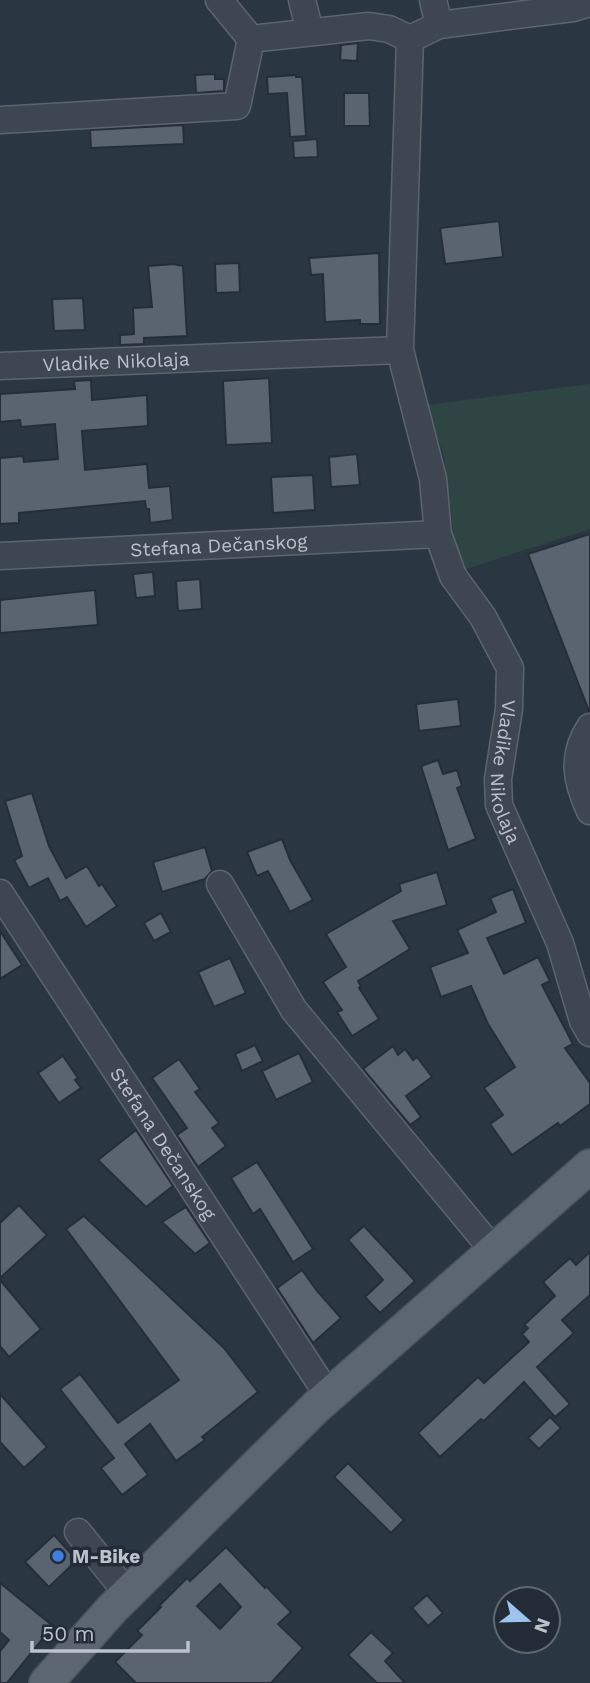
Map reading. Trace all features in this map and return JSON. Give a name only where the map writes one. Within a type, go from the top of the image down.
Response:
[{"type":"main road","points":[[46,1683],[127,1593],[328,1395],[590,1166]]},
{"type":"street","points":[[219,0],[251,39]]},
{"type":"street","points":[[302,0],[310,32]]},
{"type":"street","points":[[251,39],[369,26],[389,29],[410,39],[436,13],[573,8],[590,3]]},
{"type":"street","points":[[0,120],[237,106],[251,39]]},
{"type":"street","name":"Vladike Nikolaja","points":[[410,39],[400,351],[433,479],[438,534],[453,576],[483,617],[510,668],[509,709],[498,779],[499,805],[560,943],[583,1021],[590,1033]]},
{"type":"street","name":"Vladike Nikolaja","points":[[0,366],[400,351]]},
{"type":"street","name":"Stefana Dečanskog","points":[[0,556],[438,534]]},
{"type":"street","points":[[590,727],[580,746],[576,762],[578,781],[590,811]]},
{"type":"street","points":[[220,884],[293,1010],[493,1250]]},
{"type":"street","name":"Stefana Dečanskog","points":[[0,893],[328,1395]]},
{"type":"street","points":[[78,1532],[127,1593]]},
{"type":"green space","points":[[590,384],[590,529],[463,570],[457,559],[444,456],[426,405]]},
{"type":"building","points":[[358,43],[357,61],[340,60],[341,45]]},
{"type":"building","points":[[215,74],[215,79],[224,79],[224,91],[196,93],[195,75]]},
{"type":"building","points":[[267,77],[302,77],[306,136],[290,137],[287,93],[268,94]]},
{"type":"building","points":[[344,93],[369,93],[370,126],[344,126]]},
{"type":"building","points":[[183,125],[184,144],[91,148],[90,130]]},
{"type":"building","points":[[317,139],[318,157],[294,158],[293,141]]},
{"type":"building","points":[[499,221],[503,257],[445,264],[440,228]]},
{"type":"building","points":[[379,253],[380,324],[360,324],[360,320],[325,322],[323,274],[311,275],[309,258]]},
{"type":"building","points":[[239,263],[240,292],[216,293],[215,264]]},
{"type":"building","points":[[148,266],[183,266],[187,336],[144,338],[144,344],[120,345],[120,335],[134,334],[133,308],[152,307]]},
{"type":"building","points":[[83,298],[85,330],[54,331],[52,299]]},
{"type":"building","points":[[269,378],[272,443],[226,445],[223,381]]},
{"type":"building","points":[[91,380],[92,400],[147,395],[148,426],[82,431],[85,470],[147,464],[149,488],[170,486],[173,520],[150,523],[149,509],[146,509],[145,501],[19,513],[19,523],[0,524],[0,458],[23,456],[24,462],[58,459],[55,424],[21,427],[20,420],[0,422],[0,394],[75,389],[74,381]]},
{"type":"building","points":[[357,454],[360,485],[331,487],[329,457]]},
{"type":"building","points":[[313,475],[315,510],[273,513],[271,477]]},
{"type":"building","points":[[590,534],[590,711],[589,711],[528,554]]},
{"type":"building","points":[[153,572],[155,596],[136,598],[133,574]]},
{"type":"building","points":[[200,579],[202,609],[178,611],[176,581]]},
{"type":"building","points":[[95,590],[98,625],[0,633],[0,600]]},
{"type":"building","points":[[458,699],[461,726],[419,731],[416,704]]},
{"type":"building","points":[[438,760],[443,774],[457,770],[462,786],[457,788],[476,839],[448,850],[421,766]]},
{"type":"building","points":[[32,793],[49,846],[66,878],[87,866],[99,886],[102,884],[117,906],[86,927],[67,897],[60,901],[48,878],[29,888],[14,860],[22,856],[5,801]]},
{"type":"building","points":[[282,839],[290,860],[313,900],[290,912],[268,871],[257,876],[247,852]]},
{"type":"building","points":[[205,847],[212,871],[205,879],[162,892],[153,862]]},
{"type":"building","points":[[437,872],[447,905],[393,921],[410,949],[358,981],[361,986],[359,988],[379,1019],[352,1036],[337,1012],[342,1010],[323,982],[346,967],[326,934],[401,891],[399,884]]},
{"type":"building","points":[[513,889],[526,923],[487,938],[504,974],[538,957],[550,981],[542,985],[573,1044],[565,1048],[590,1083],[590,1104],[512,1155],[490,1124],[503,1115],[484,1088],[515,1067],[488,1024],[471,986],[441,997],[430,967],[468,953],[457,930],[496,912],[490,898]]},
{"type":"building","points":[[161,913],[171,932],[154,941],[144,923]]},
{"type":"building","points":[[0,931],[22,965],[0,979]]},
{"type":"building","points":[[230,958],[246,993],[214,1007],[198,972]]},
{"type":"building","points":[[255,1045],[263,1061],[242,1071],[235,1054]]},
{"type":"building","points":[[393,1046],[398,1055],[405,1049],[413,1060],[417,1057],[432,1077],[406,1096],[421,1117],[410,1125],[363,1069]]},
{"type":"building","points":[[299,1053],[313,1082],[276,1100],[262,1071]]},
{"type":"building","points":[[63,1056],[78,1078],[75,1080],[81,1088],[59,1103],[38,1073]]},
{"type":"building","points":[[179,1059],[200,1089],[195,1092],[219,1123],[212,1128],[226,1146],[198,1167],[177,1135],[187,1128],[152,1078]]},
{"type":"building","points":[[136,1130],[173,1186],[146,1207],[98,1160]]},
{"type":"building","points":[[257,1162],[313,1249],[293,1262],[260,1209],[253,1214],[231,1178]]},
{"type":"building","points":[[19,1205],[47,1235],[0,1278],[0,1223]]},
{"type":"building","points":[[186,1207],[210,1243],[195,1254],[162,1222]]},
{"type":"building","points":[[84,1216],[224,1348],[258,1392],[202,1437],[205,1440],[176,1461],[150,1424],[125,1444],[148,1475],[122,1495],[101,1468],[114,1458],[60,1389],[80,1374],[118,1423],[179,1380],[66,1229]]},
{"type":"building","points":[[364,1226],[415,1281],[380,1313],[365,1297],[383,1280],[348,1240]]},
{"type":"building","points":[[590,1252],[590,1295],[562,1320],[574,1333],[537,1367],[570,1404],[555,1417],[524,1382],[484,1421],[481,1419],[440,1457],[418,1433],[478,1377],[484,1383],[529,1342],[522,1334],[528,1328],[524,1325],[555,1296],[543,1282],[570,1258],[576,1265]]},
{"type":"building","points":[[302,1270],[341,1318],[313,1343],[277,1288]]},
{"type":"building","points":[[0,1280],[41,1329],[9,1357],[0,1346]]},
{"type":"building","points":[[0,1394],[47,1447],[24,1468],[0,1442]]},
{"type":"building","points":[[550,1417],[561,1428],[539,1449],[528,1438]]},
{"type":"building","points":[[348,1463],[404,1520],[391,1533],[334,1477]]},
{"type":"building","points":[[54,1535],[77,1560],[49,1587],[25,1562]]},
{"type":"building","points":[[226,1547],[291,1612],[278,1624],[303,1648],[271,1683],[136,1683],[115,1662],[142,1635],[137,1631],[161,1607],[159,1606],[187,1578],[190,1581]],"holes":[[[220,1584],[241,1607],[220,1629],[197,1606]]]},
{"type":"building","points":[[0,1583],[53,1626],[7,1683],[0,1683],[0,1651],[9,1640],[0,1632]]},
{"type":"building","points":[[427,1595],[443,1613],[428,1626],[412,1608]]},
{"type":"building","points":[[371,1632],[393,1653],[385,1661],[405,1683],[377,1683],[348,1655]]},
{"type":"place","name":"M-Bike","points":[[58,1556]]}]
